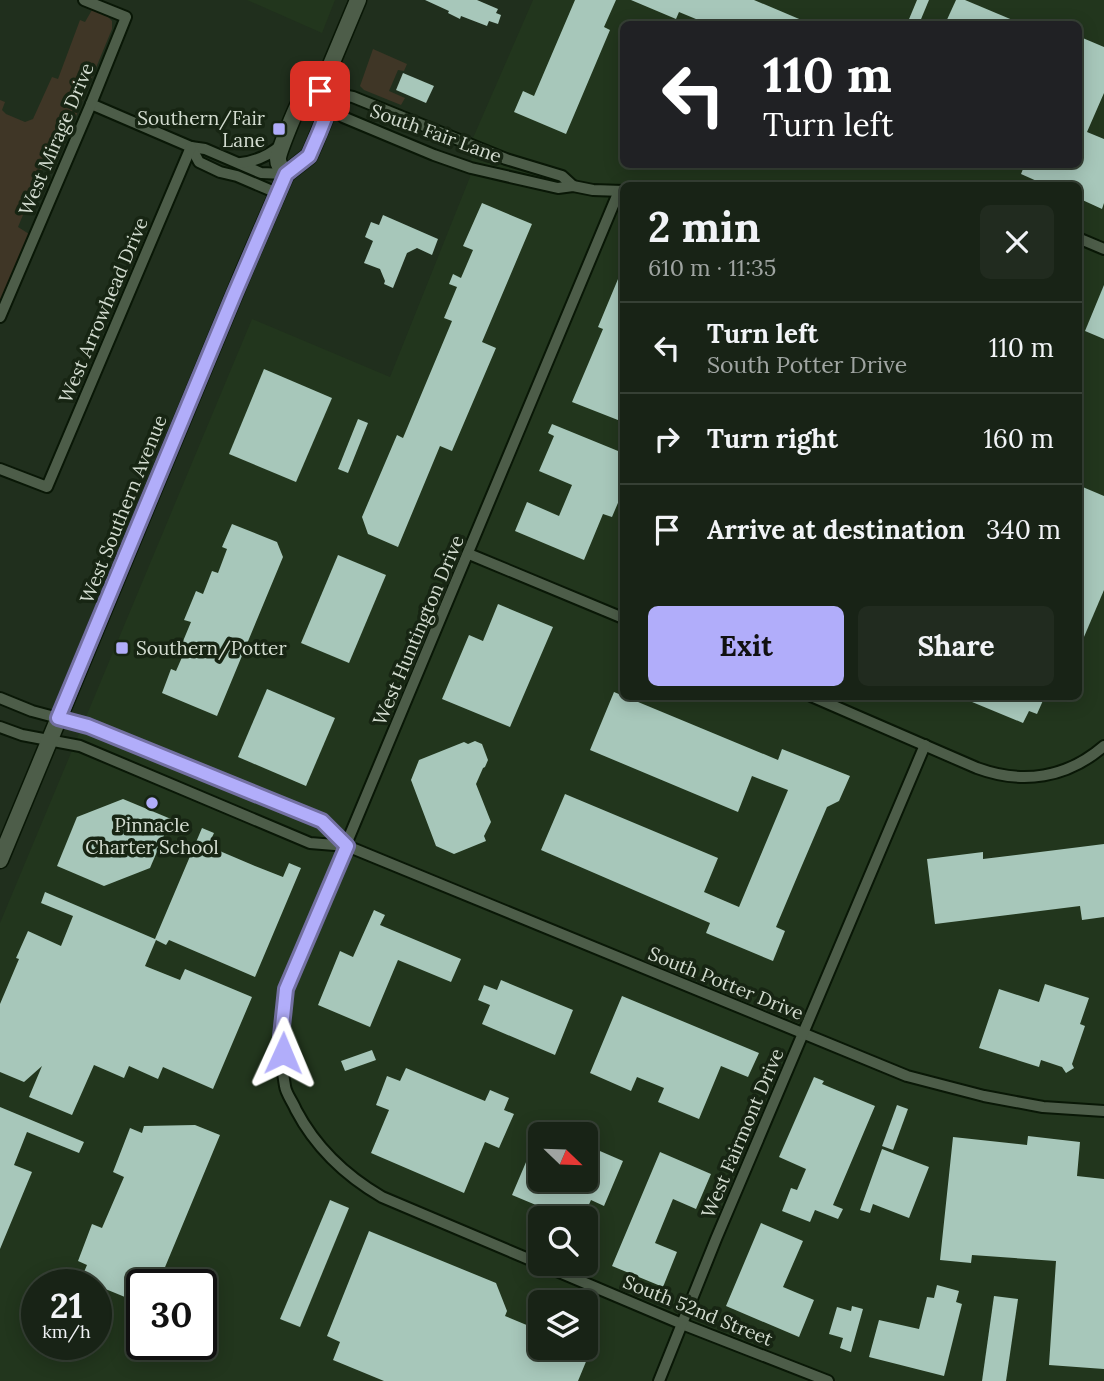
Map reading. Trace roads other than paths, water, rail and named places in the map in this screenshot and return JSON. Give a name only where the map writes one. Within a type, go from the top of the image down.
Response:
[{"type":"main road","name":"West Southern Avenue","points":[[0,860],[277,193],[286,174],[309,156],[325,118],[320,91],[358,0]]},
{"type":"main road","name":"West Southern Avenue","points":[[282,144],[303,96],[310,91],[320,91]]},
{"type":"main road","points":[[282,144],[278,156],[279,166],[286,174]]},
{"type":"street","name":"West Mirage Drive","points":[[0,317],[126,17],[83,0]]},
{"type":"street","name":"South Fair Lane","points":[[320,91],[342,117],[471,168],[558,188],[573,186],[620,191]]},
{"type":"street","name":"South Fair Lane","points":[[320,91],[353,97],[506,159],[562,176],[573,186]]},
{"type":"street","points":[[91,104],[261,173],[286,174]]},
{"type":"street","points":[[238,163],[265,157],[282,144]]},
{"type":"street","points":[[191,146],[199,162],[277,193]]},
{"type":"street","name":"West Arrowhead Drive","points":[[0,469],[47,487],[191,146]]},
{"type":"street","name":"West Huntington Drive","points":[[285,1088],[281,1036],[286,989],[620,193]]},
{"type":"street","points":[[1082,241],[1104,249]]},
{"type":"street","points":[[469,554],[620,617]]},
{"type":"street","name":"South Potter Drive","points":[[0,698],[32,711],[88,726],[322,821],[347,846]]},
{"type":"street","points":[[820,700],[994,774],[1014,778],[1055,773],[1091,757],[1104,746]]},
{"type":"street","name":"South Potter Drive","points":[[0,727],[22,735],[79,746],[310,843],[347,846],[907,1076],[984,1096],[1043,1107],[1104,1111]]},
{"type":"street","name":"West Fairmont Drive","points":[[659,1381],[716,1239],[925,745]]},
{"type":"street","name":"South 52nd Street","points":[[285,1088],[302,1121],[320,1147],[363,1186],[405,1208],[682,1324],[828,1381]]},
{"type":"place","name":"Southern/Fair Lane","points":[[279,129]]},
{"type":"place","name":"Southern/Potter","points":[[122,648]]},
{"type":"place","name":"Pinnacle Charter School","points":[[152,803]]}]
